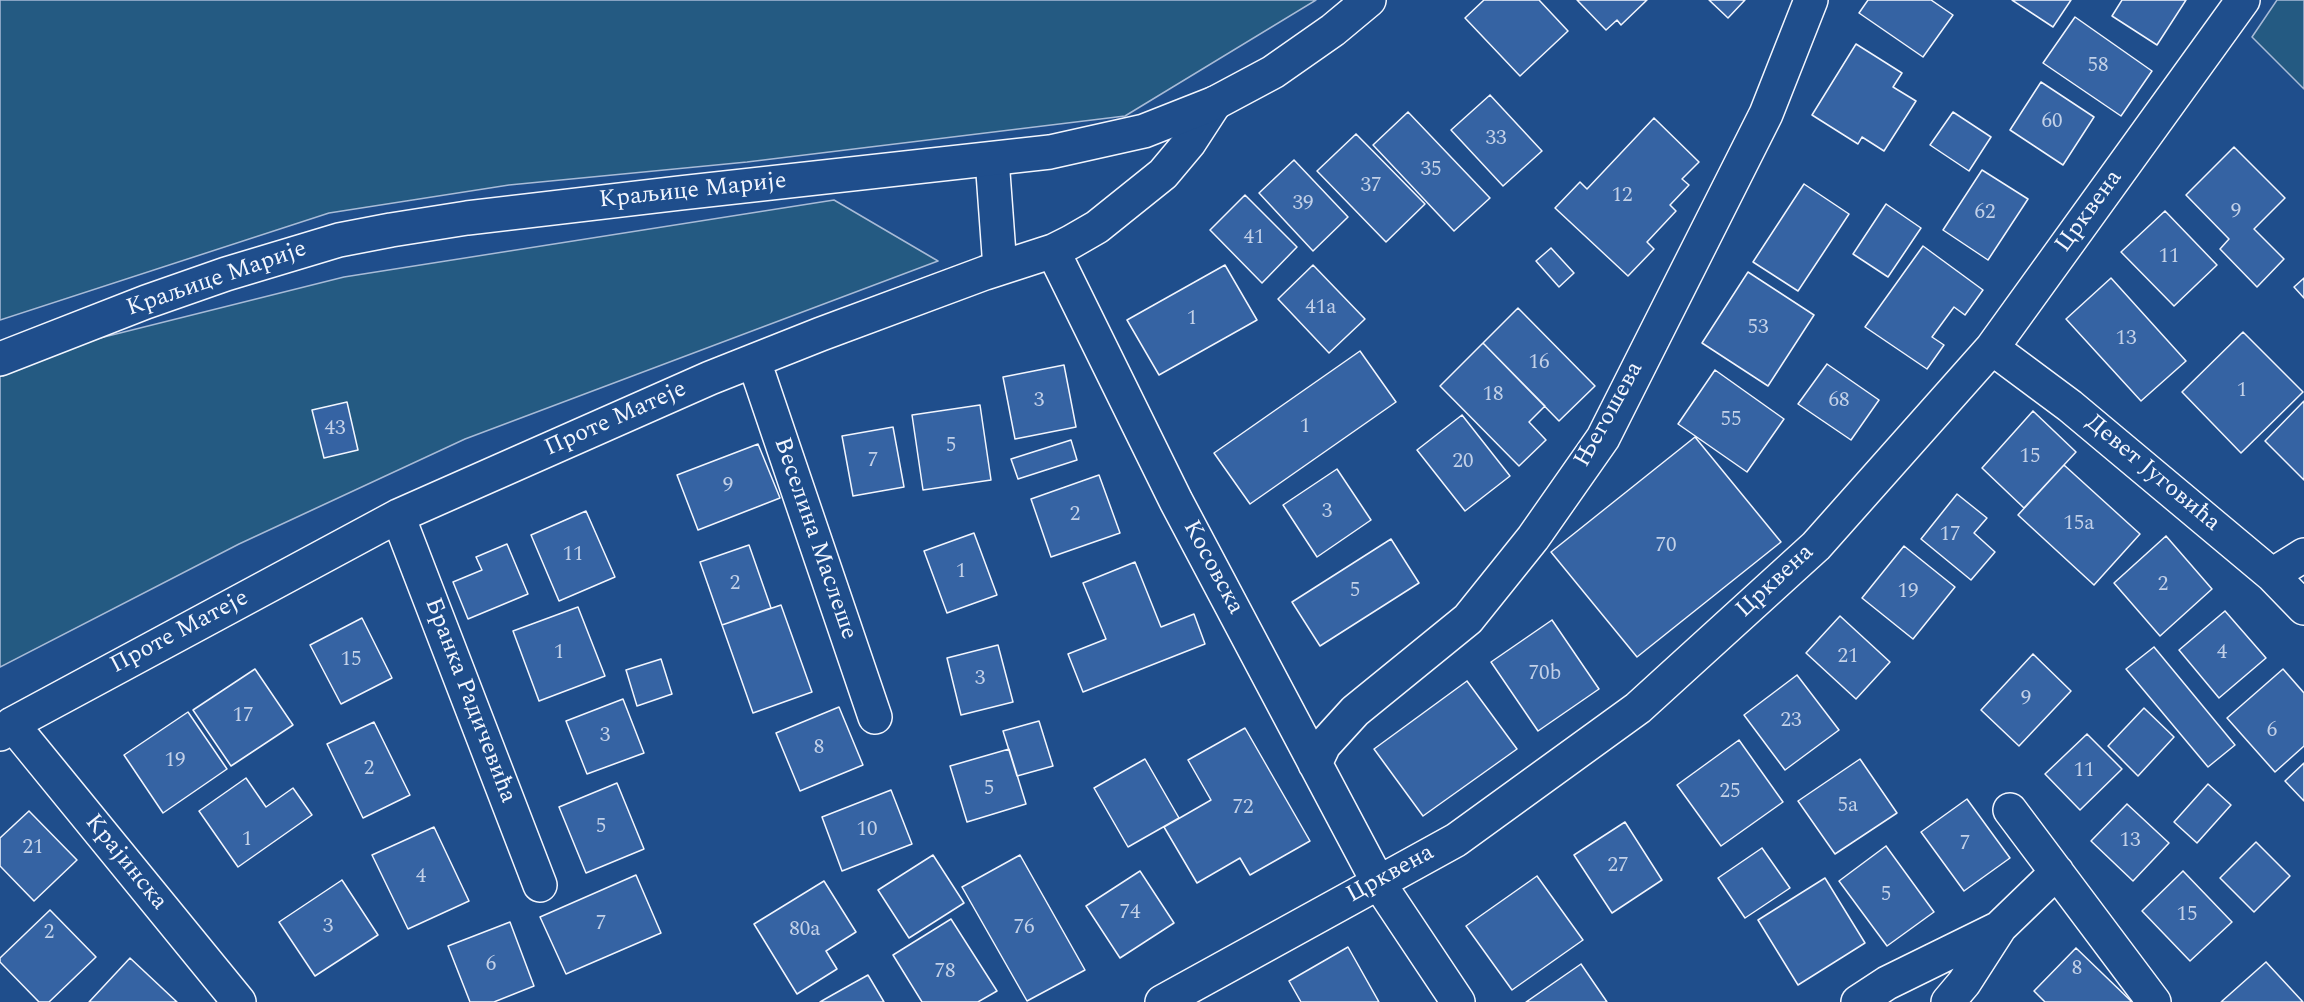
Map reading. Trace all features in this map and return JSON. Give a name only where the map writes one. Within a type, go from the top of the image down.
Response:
[{"type":"street","name":"Краљице Марије","points":[[0,359],[146,302],[226,274],[316,247],[381,232],[468,218],[1050,152],[1144,131],[1215,103],[1273,72],[1333,30],[1369,0]]},
{"type":"street","name":"Његошева","points":[[1315,764],[1324,745],[1355,711],[1468,620],[1533,538],[1603,438],[1766,114],[1811,0]]},
{"type":"street","name":"Црквена","points":[[1162,1002],[1456,840],[1638,708],[1816,546],[1992,348],[2242,0]]},
{"type":"street","name":"Проте Матеје","points":[[6,729],[398,516],[754,361],[1000,268],[1053,251],[1097,227],[1163,174],[1189,143],[1215,103]]},
{"type":"street","points":[[992,159],[1000,268]]},
{"type":"street","name":"Косовска","points":[[1053,251],[1176,501],[1378,882],[1458,1002]]},
{"type":"street","name":"Девет Југовића","points":[[1992,348],[2070,406],[2272,575],[2304,608]]},
{"type":"street","name":"Веселина Маслеше","points":[[754,361],[875,717]]},
{"type":"street","name":"Бранка Радичевића","points":[[398,516],[540,885]]},
{"type":"street","points":[[2272,575],[2304,555]]},
{"type":"street","name":"Крајинска","points":[[6,729],[239,1002]]},
{"type":"street","points":[[2010,810],[2154,1002]]},
{"type":"street","points":[[1948,1002],[1964,983],[2000,927],[2057,872]]},
{"type":"street","points":[[1858,1002],[1887,983],[2000,927]]},
{"type":"shaded area","points":[[0,0],[1316,0],[1125,116],[747,162],[509,185],[329,213],[0,320]]},
{"type":"shaded area","points":[[2277,0],[2304,0],[2304,89],[2252,37]]},
{"type":"shaded area","points":[[834,200],[938,261],[465,439],[239,544],[0,667],[0,376],[76,344],[344,277]]},
{"type":"building","points":[[1484,0],[1539,0],[1568,31],[1520,76],[1465,18]]},
{"type":"building","points":[[1577,0],[1647,0],[1621,25],[1617,20],[1606,30]]},
{"type":"building","points":[[1709,0],[1745,0],[1728,18]]},
{"type":"building","points":[[1868,0],[1931,0],[1953,15],[1923,57],[1859,13]]},
{"type":"building","points":[[2012,0],[2071,0],[2053,27]]},
{"type":"building","points":[[2122,0],[2186,0],[2157,45],[2112,16]]},
{"type":"building","points":[[2075,17],[2152,71],[2121,116],[2043,63]]},
{"type":"building","points":[[1856,44],[1902,73],[1893,87],[1916,101],[1884,151],[1862,137],[1858,144],[1812,115]]},
{"type":"building","points":[[2041,82],[2094,117],[2063,165],[2010,130]]},
{"type":"building","points":[[1490,95],[1542,151],[1503,186],[1451,130]]},
{"type":"building","points":[[1408,112],[1490,198],[1454,231],[1373,145]]},
{"type":"building","points":[[1953,112],[1991,137],[1969,171],[1930,145]]},
{"type":"building","points":[[1654,118],[1699,162],[1682,179],[1689,185],[1670,205],[1676,211],[1647,242],[1654,249],[1628,276],[1555,208],[1580,182],[1587,189]]},
{"type":"building","points":[[1356,134],[1425,204],[1386,242],[1317,171]]},
{"type":"building","points":[[2234,147],[2285,198],[2254,229],[2284,259],[2257,287],[2220,249],[2229,239],[2186,195]]},
{"type":"building","points":[[1294,160],[1348,217],[1313,251],[1259,193]]},
{"type":"building","points":[[1982,170],[2028,199],[1988,260],[1943,230]]},
{"type":"building","points":[[1804,184],[1849,214],[1798,291],[1753,262]]},
{"type":"building","points":[[1245,195],[1297,247],[1262,283],[1210,230]]},
{"type":"building","points":[[1886,204],[1921,228],[1888,277],[1853,254]]},
{"type":"building","points":[[2165,211],[2217,265],[2174,306],[2121,252]]},
{"type":"building","points":[[1923,246],[1983,290],[1965,315],[1954,307],[1932,337],[1944,345],[1927,369],[1865,327]]},
{"type":"building","points":[[1551,248],[1574,273],[1559,287],[1536,261]]},
{"type":"building","points":[[1225,265],[1257,320],[1159,375],[1127,320]]},
{"type":"building","points":[[1313,265],[1365,319],[1329,353],[1278,299]]},
{"type":"building","points":[[1748,272],[1814,315],[1768,386],[1702,343]]},
{"type":"building","points":[[2111,278],[2186,361],[2141,401],[2066,319]]},
{"type":"building","points":[[2304,278],[2304,298],[2294,287]]},
{"type":"building","points":[[1518,308],[1595,386],[1559,421],[1483,343]]},
{"type":"building","points":[[2243,332],[2303,392],[2241,453],[2182,392]]},
{"type":"building","points":[[1483,343],[1545,406],[1529,422],[1546,440],[1519,466],[1440,386]]},
{"type":"building","points":[[1360,351],[1396,402],[1250,504],[1214,453]]},
{"type":"building","points":[[1827,364],[1879,400],[1851,440],[1798,404]]},
{"type":"building","points":[[1064,365],[1076,427],[1015,439],[1003,377]]},
{"type":"building","points":[[1715,370],[1784,419],[1747,472],[1678,424]]},
{"type":"building","points":[[2304,401],[2304,480],[2265,441]]},
{"type":"building","points":[[347,402],[358,450],[324,458],[312,410]]},
{"type":"building","points":[[980,405],[991,480],[923,490],[912,415]]},
{"type":"building","points":[[2033,411],[2076,452],[2024,508],[1982,468]]},
{"type":"building","points":[[1462,415],[1510,476],[1465,511],[1417,450]]},
{"type":"building","points":[[893,427],[904,487],[853,496],[842,436]]},
{"type":"building","points":[[1695,437],[1781,542],[1637,657],[1551,552]]},
{"type":"building","points":[[1071,440],[1077,460],[1018,479],[1011,459]]},
{"type":"building","points":[[758,444],[780,498],[698,530],[677,475]]},
{"type":"building","points":[[2064,465],[2140,534],[2094,585],[2018,515]]},
{"type":"building","points":[[1337,469],[1371,520],[1317,557],[1283,505]]},
{"type":"building","points":[[1099,475],[1120,533],[1051,557],[1031,499]]},
{"type":"building","points":[[1957,494],[1987,518],[1974,533],[1995,552],[1971,580],[1921,539]]},
{"type":"building","points":[[586,511],[615,577],[559,601],[531,535]]},
{"type":"building","points":[[974,533],[997,595],[947,613],[924,551]]},
{"type":"building","points":[[2166,536],[2212,589],[2160,636],[2114,583]]},
{"type":"building","points":[[1391,539],[1419,583],[1320,646],[1292,602]]},
{"type":"building","points":[[507,544],[528,594],[468,619],[453,582],[482,570],[476,557]]},
{"type":"building","points":[[749,545],[771,608],[722,625],[700,562]]},
{"type":"building","points":[[1904,546],[1955,587],[1913,639],[1862,598]]},
{"type":"building","points":[[1135,562],[1161,627],[1194,614],[1205,644],[1083,692],[1068,654],[1106,639],[1083,583]]},
{"type":"building","points":[[781,605],[812,692],[753,713],[722,625]]},
{"type":"building","points":[[578,607],[605,676],[539,701],[513,631]]},
{"type":"building","points":[[2225,611],[2266,658],[2219,698],[2179,650]]},
{"type":"building","points":[[1840,616],[1890,662],[1856,699],[1806,653]]},
{"type":"building","points":[[362,618],[392,678],[341,704],[310,645]]},
{"type":"building","points":[[1552,620],[1599,689],[1538,731],[1491,662]]},
{"type":"building","points":[[998,645],[1013,702],[961,715],[947,658]]},
{"type":"building","points":[[2154,647],[2235,745],[2208,767],[2126,669]]},
{"type":"building","points":[[2033,654],[2071,691],[2019,746],[1981,710]]},
{"type":"building","points":[[661,659],[672,694],[637,706],[626,670]]},
{"type":"building","points":[[255,669],[293,725],[231,766],[193,710]]},
{"type":"building","points":[[2283,669],[2304,693],[2304,746],[2275,772],[2227,718]]},
{"type":"building","points":[[1797,675],[1839,730],[1785,770],[1744,715]]},
{"type":"building","points":[[1467,681],[1517,749],[1423,816],[1374,749]]},
{"type":"building","points":[[623,699],[644,753],[587,774],[566,721]]},
{"type":"building","points":[[839,707],[863,765],[800,791],[776,733]]},
{"type":"building","points":[[2144,708],[2174,737],[2138,776],[2108,746]]},
{"type":"building","points":[[188,712],[227,769],[163,813],[124,755]]},
{"type":"building","points":[[1039,721],[1053,766],[1017,776],[1003,731]]},
{"type":"building","points":[[374,722],[410,795],[363,818],[327,744]]},
{"type":"building","points":[[1245,728],[1310,841],[1250,875],[1240,858],[1197,883],[1164,827],[1211,800],[1188,760]]},
{"type":"building","points":[[2087,734],[2122,769],[2080,810],[2045,774]]},
{"type":"building","points":[[1739,740],[1783,802],[1721,846],[1677,785]]},
{"type":"building","points":[[1009,749],[1026,804],[967,822],[950,766]]},
{"type":"building","points":[[1145,759],[1179,818],[1128,847],[1094,788]]},
{"type":"building","points":[[1860,759],[1897,813],[1835,854],[1798,801]]},
{"type":"building","points":[[2304,763],[2304,801],[2285,781]]},
{"type":"building","points":[[246,778],[266,807],[293,788],[312,815],[238,867],[199,811]]},
{"type":"building","points":[[617,783],[644,849],[586,873],[559,807]]},
{"type":"building","points":[[2208,784],[2231,805],[2197,843],[2174,822]]},
{"type":"building","points":[[891,790],[912,844],[842,871],[822,817]]},
{"type":"building","points":[[1967,799],[2010,858],[1964,891],[1921,832]]},
{"type":"building","points":[[2127,804],[2169,843],[2133,881],[2091,841]]},
{"type":"building","points":[[29,811],[77,860],[34,901],[0,866],[0,838]]},
{"type":"building","points":[[1625,822],[1662,880],[1612,913],[1574,855]]},
{"type":"building","points":[[434,827],[469,901],[408,929],[372,855]]},
{"type":"building","points":[[2256,842],[2290,876],[2254,912],[2220,878]]},
{"type":"building","points":[[1886,846],[1934,912],[1887,946],[1839,881]]},
{"type":"building","points":[[1762,848],[1790,888],[1745,918],[1718,878]]},
{"type":"building","points":[[933,855],[964,903],[909,938],[878,890]]},
{"type":"building","points":[[1020,855],[1085,970],[1027,1001],[962,887]]},
{"type":"building","points":[[1140,871],[1174,923],[1120,958],[1086,906]]},
{"type":"building","points":[[2183,871],[2232,922],[2190,961],[2142,911]]},
{"type":"building","points":[[636,875],[661,933],[566,974],[540,917]]},
{"type":"building","points":[[1537,876],[1583,940],[1512,990],[1466,926]]},
{"type":"building","points":[[1825,878],[1865,943],[1798,985],[1758,920]]},
{"type":"building","points":[[342,880],[378,935],[315,976],[279,922]]},
{"type":"building","points":[[824,881],[856,932],[826,951],[837,969],[797,994],[754,924]]},
{"type":"building","points":[[50,910],[96,957],[49,1002],[39,1002],[0,962],[0,958]]},
{"type":"building","points":[[951,919],[997,991],[978,1002],[922,1002],[893,955]]},
{"type":"building","points":[[510,922],[534,986],[494,1002],[470,1002],[448,946]]},
{"type":"building","points":[[1348,947],[1379,1002],[1301,1002],[1289,981]]},
{"type":"building","points":[[2076,948],[2131,1002],[2045,1002],[2034,991]]},
{"type":"building","points":[[130,958],[177,1002],[89,1002]]},
{"type":"building","points":[[2266,962],[2303,1002],[2221,1002]]},
{"type":"building","points":[[1581,964],[1607,1002],[1526,1002]]},
{"type":"building","points":[[868,975],[884,1002],[820,1002],[834,994]]}]
